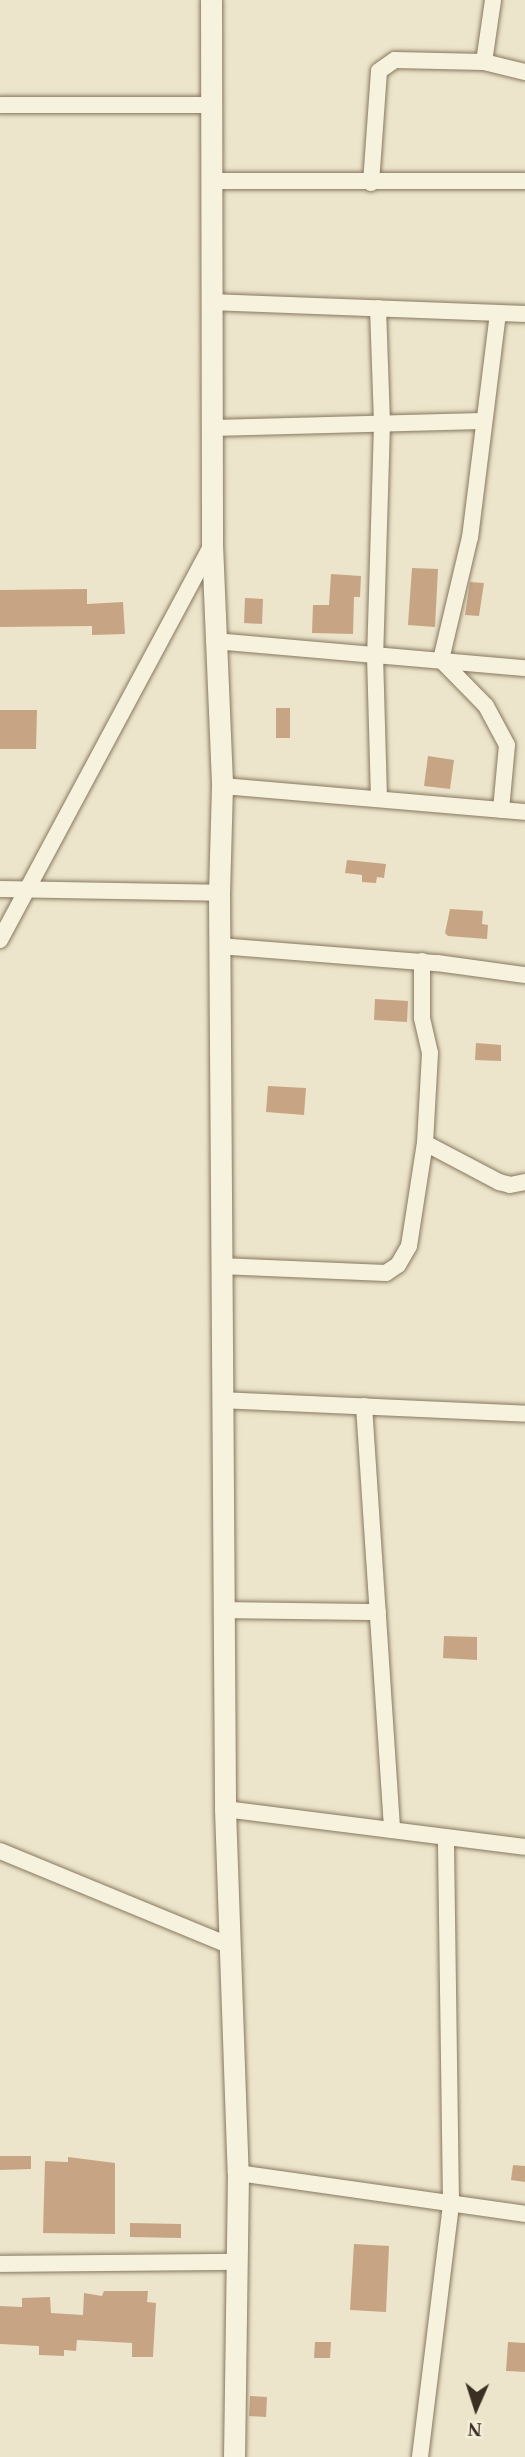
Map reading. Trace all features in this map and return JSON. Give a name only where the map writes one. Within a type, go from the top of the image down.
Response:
[{"type":"street","points":[[211,0],[212,544],[222,786],[219,946],[220,1266],[226,1610],[225,1809],[238,2174],[234,2457]]},
{"type":"street","points":[[484,62],[490,1]]},
{"type":"street","points":[[371,183],[379,71],[396,60],[484,62],[525,72]]},
{"type":"street","points":[[0,105],[211,105]]},
{"type":"street","points":[[210,181],[525,181]]},
{"type":"street","points":[[211,302],[525,314]]},
{"type":"street","points":[[379,308],[382,425],[375,655],[379,799]]},
{"type":"street","points":[[441,660],[470,537],[498,313]]},
{"type":"street","points":[[211,428],[484,421]]},
{"type":"street","points":[[0,940],[212,544]]},
{"type":"street","points":[[214,641],[525,668]]},
{"type":"street","points":[[441,660],[486,706],[507,745],[501,810]]},
{"type":"street","points":[[222,786],[525,812]]},
{"type":"street","points":[[0,889],[219,893]]},
{"type":"street","points":[[219,946],[422,961],[525,975]]},
{"type":"street","points":[[220,1266],[386,1273],[398,1265],[409,1246],[425,1143],[430,1053],[422,1018],[422,961]]},
{"type":"street","points":[[425,1143],[499,1182],[510,1185],[525,1182]]},
{"type":"street","points":[[222,1399],[525,1414]]},
{"type":"street","points":[[364,1406],[392,1830]]},
{"type":"street","points":[[226,1610],[378,1612]]},
{"type":"street","points":[[225,1809],[525,1847]]},
{"type":"street","points":[[420,2457],[451,2203],[446,1837]]},
{"type":"street","points":[[0,1851],[228,1945]]},
{"type":"street","points":[[238,2174],[525,2214]]},
{"type":"street","points":[[0,2264],[236,2262]]},
{"type":"building","points":[[412,568],[438,569],[435,627],[408,625]]},
{"type":"building","points":[[331,574],[361,576],[360,597],[354,597],[353,634],[312,633],[313,605],[329,605]]},
{"type":"building","points":[[470,582],[484,583],[479,616],[465,615]]},
{"type":"building","points":[[87,589],[87,604],[123,602],[125,634],[92,635],[92,626],[0,627],[0,590]]},
{"type":"building","points":[[245,598],[263,599],[262,624],[244,623]]},
{"type":"building","points":[[276,708],[290,708],[290,738],[276,738]]},
{"type":"building","points":[[0,710],[37,710],[36,749],[0,749]]},
{"type":"building","points":[[428,756],[454,760],[450,789],[424,786]]},
{"type":"building","points":[[347,860],[386,864],[384,878],[377,877],[376,883],[362,882],[362,875],[345,873]]},
{"type":"building","points":[[450,909],[483,911],[482,924],[488,925],[487,939],[448,936],[445,933]]},
{"type":"building","points":[[375,999],[408,1001],[407,1022],[374,1020]]},
{"type":"building","points":[[476,1043],[501,1045],[501,1061],[475,1060]]},
{"type":"building","points":[[268,1086],[306,1088],[304,1115],[266,1112]]},
{"type":"building","points":[[444,1636],[477,1637],[477,1660],[443,1658]]},
{"type":"building","points":[[0,2156],[31,2156],[31,2169],[0,2170]]},
{"type":"building","points":[[68,2157],[115,2163],[115,2234],[43,2233],[45,2161],[68,2162]]},
{"type":"building","points":[[513,2165],[525,2166],[525,2182],[511,2180]]},
{"type":"building","points":[[130,2223],[181,2224],[181,2238],[130,2237]]},
{"type":"building","points":[[354,2244],[389,2246],[386,2312],[350,2310]]},
{"type":"building","points":[[104,2291],[148,2291],[147,2302],[156,2303],[153,2357],[132,2357],[132,2343],[77,2340],[76,2351],[64,2350],[64,2356],[39,2355],[39,2346],[0,2344],[0,2306],[22,2307],[22,2298],[50,2297],[51,2313],[83,2315],[84,2293],[102,2296]]},
{"type":"building","points":[[315,2342],[331,2342],[330,2358],[314,2358]]},
{"type":"building","points":[[508,2342],[525,2343],[525,2372],[506,2371]]},
{"type":"building","points":[[250,2396],[267,2397],[266,2417],[249,2416]]}]
